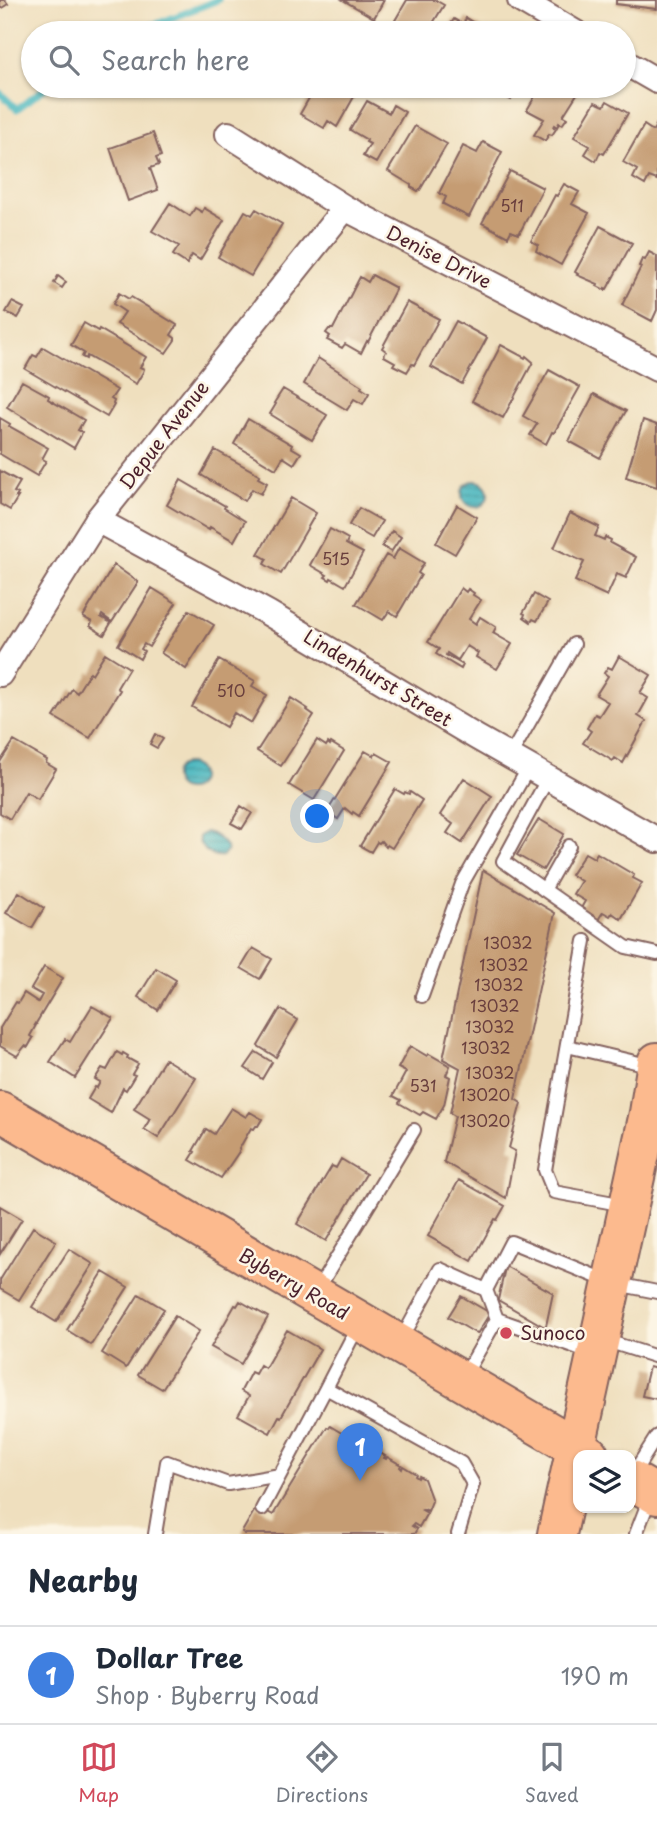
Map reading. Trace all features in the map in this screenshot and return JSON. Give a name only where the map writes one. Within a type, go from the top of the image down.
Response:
[{"type":"main road","points":[[583,1450],[598,1347],[628,1206],[653,1114],[657,1064]]},
{"type":"main road","name":"Byberry Road","points":[[0,1111],[581,1450]]},
{"type":"main road","points":[[557,1534],[573,1483]]},
{"type":"street","points":[[520,0],[556,21]]},
{"type":"street","points":[[636,69],[657,81]]},
{"type":"street","name":"Denise Drive","points":[[228,134],[345,208],[657,369]]},
{"type":"street","name":"Depue Avenue","points":[[0,674],[97,520],[345,208]]},
{"type":"street","name":"Lindenhurst Street","points":[[97,520],[268,613],[657,840]]},
{"type":"lane","points":[[574,644],[529,767],[503,861],[626,947],[657,954]]},
{"type":"lane","points":[[422,996],[462,884],[529,767]]},
{"type":"lane","points":[[544,890],[569,846]]},
{"type":"lane","points":[[585,941],[545,1170],[554,1192],[628,1206]]},
{"type":"lane","points":[[566,1046],[657,1064]]},
{"type":"lane","points":[[314,1295],[414,1130]]},
{"type":"lane","points":[[486,1290],[511,1242],[612,1283],[657,1292]]},
{"type":"lane","points":[[399,1344],[440,1269],[486,1290],[497,1319]]},
{"type":"lane","points":[[497,1319],[598,1347],[657,1357]]},
{"type":"lane","points":[[461,1380],[497,1319]]},
{"type":"lane","points":[[262,1509],[360,1322]]},
{"type":"lane","points":[[326,1388],[461,1463],[473,1484],[457,1534]]},
{"type":"lane","points":[[636,1534],[643,1486],[657,1436]]},
{"type":"lane","points":[[155,1534],[167,1462],[228,1484],[280,1475]]},
{"type":"water","points":[[475,481],[484,485],[488,494],[484,503],[475,507],[466,503],[462,494],[466,485]]},
{"type":"water","points":[[187,764],[196,768],[200,777],[196,786],[187,790],[178,786],[174,777],[178,768]]},
{"type":"water","points":[[206,832],[224,845],[227,851],[223,856],[206,851],[200,844],[199,836]]},
{"type":"building","points":[[0,0],[5,0],[8,4],[0,9]]},
{"type":"building","points":[[343,0],[384,0],[374,18]]},
{"type":"building","points":[[407,0],[435,0],[444,5],[434,21],[395,21]]},
{"type":"building","points":[[616,0],[657,0],[657,9],[616,4]]},
{"type":"building","points":[[309,98],[353,98],[337,127],[328,121],[324,128],[300,114]]},
{"type":"building","points":[[534,98],[574,98],[563,116],[567,118],[562,125],[554,125],[556,129],[545,141],[534,135],[544,119],[527,110]]},
{"type":"building","points":[[367,101],[389,113],[393,105],[405,112],[376,163],[363,156],[370,144],[367,140],[350,130]]},
{"type":"building","points":[[607,101],[628,113],[604,154],[600,152],[596,161],[585,154],[590,146],[574,137],[595,102],[604,106]]},
{"type":"building","points":[[657,123],[657,180],[649,177],[645,185],[633,178],[637,170],[623,162],[644,125],[653,131]]},
{"type":"building","points":[[415,126],[447,144],[418,191],[388,171]]},
{"type":"building","points":[[153,133],[161,156],[156,158],[159,165],[150,168],[158,190],[128,201],[110,148]]},
{"type":"building","points":[[483,142],[502,152],[469,217],[443,204],[446,197],[439,193],[463,146],[477,153]]},
{"type":"building","points":[[510,171],[543,188],[519,234],[511,231],[508,237],[482,223]]},
{"type":"building","points":[[564,184],[579,192],[572,204],[589,213],[561,265],[536,251],[538,245],[531,241],[555,195],[557,196]]},
{"type":"building","points":[[170,203],[190,216],[195,208],[202,212],[204,208],[224,220],[200,260],[192,255],[187,264],[173,255],[179,246],[152,231]]},
{"type":"building","points":[[256,209],[282,224],[251,276],[218,257],[245,211],[252,215]]},
{"type":"building","points":[[600,226],[632,243],[605,290],[575,272]]},
{"type":"building","points":[[649,252],[657,256],[657,310],[652,321],[622,305],[641,267],[639,266],[642,259],[645,260]]},
{"type":"building","points":[[372,275],[396,288],[361,353],[345,344],[342,348],[327,340],[330,336],[326,333],[333,329],[360,277],[368,282]]},
{"type":"building","points":[[58,276],[66,282],[62,288],[54,283]]},
{"type":"building","points":[[119,293],[129,299],[131,297],[177,325],[171,335],[175,340],[166,353],[117,324],[125,312],[113,304]]},
{"type":"building","points":[[12,302],[24,308],[18,318],[6,312]]},
{"type":"building","points":[[407,302],[439,319],[414,365],[412,364],[407,372],[393,365],[395,362],[384,356],[386,351],[382,348]]},
{"type":"building","points":[[456,321],[487,338],[462,384],[431,367]]},
{"type":"building","points":[[84,323],[146,357],[140,367],[144,369],[143,372],[136,384],[87,356],[86,359],[82,357],[84,353],[71,345]]},
{"type":"building","points":[[501,345],[533,362],[503,418],[472,401]]},
{"type":"building","points":[[43,347],[117,390],[111,399],[114,405],[107,417],[25,369],[33,355],[37,357]]},
{"type":"building","points":[[318,358],[369,393],[363,404],[354,399],[347,410],[304,384]]},
{"type":"building","points":[[549,370],[580,387],[546,444],[530,435],[537,424],[523,416]]},
{"type":"building","points":[[22,381],[84,420],[78,430],[82,432],[74,448],[7,407]]},
{"type":"building","points":[[283,389],[327,415],[312,440],[270,414]]},
{"type":"building","points":[[594,394],[626,411],[600,458],[569,441]]},
{"type":"building","points":[[0,418],[48,448],[42,459],[46,461],[37,476],[0,454]]},
{"type":"building","points":[[248,419],[301,453],[294,464],[283,457],[276,469],[234,444]]},
{"type":"building","points":[[643,420],[657,425],[657,487],[626,477]]},
{"type":"building","points":[[215,450],[260,475],[258,478],[267,483],[261,494],[252,489],[245,501],[201,475]]},
{"type":"building","points":[[0,471],[20,482],[14,492],[18,497],[10,510],[0,504]]},
{"type":"building","points":[[181,480],[245,521],[234,541],[210,527],[209,530],[167,505]]},
{"type":"building","points":[[291,498],[316,513],[281,574],[264,564],[267,559],[258,554]]},
{"type":"building","points":[[457,505],[477,517],[455,554],[436,543]]},
{"type":"building","points":[[359,508],[382,521],[372,538],[349,525]]},
{"type":"building","points":[[570,513],[599,527],[595,536],[611,540],[610,543],[636,557],[626,578],[617,574],[607,596],[575,581],[584,562],[554,548]]},
{"type":"building","points":[[330,529],[348,539],[346,544],[363,553],[345,586],[325,577],[327,575],[310,565]]},
{"type":"building","points":[[392,531],[401,537],[391,552],[382,546]]},
{"type":"building","points":[[399,548],[424,563],[418,573],[421,575],[397,616],[389,611],[383,620],[356,604],[386,555],[393,559]]},
{"type":"building","points":[[114,565],[138,582],[112,622],[102,615],[101,617],[111,623],[104,635],[90,626],[92,622],[83,617]]},
{"type":"building","points":[[152,588],[176,603],[149,647],[144,644],[140,659],[118,645]]},
{"type":"building","points":[[461,588],[466,592],[468,589],[481,600],[469,619],[476,624],[480,617],[496,627],[493,633],[512,644],[497,669],[476,657],[478,653],[467,646],[458,660],[447,653],[446,655],[463,665],[461,669],[436,654],[439,649],[428,642]]},
{"type":"building","points":[[534,594],[548,602],[537,621],[533,619],[531,622],[523,613]]},
{"type":"building","points":[[189,610],[214,625],[186,669],[161,653]]},
{"type":"building","points":[[105,653],[129,668],[117,688],[120,690],[90,738],[54,717],[72,689],[77,693]]},
{"type":"building","points":[[619,656],[651,675],[640,693],[648,698],[638,716],[646,721],[623,763],[615,758],[613,761],[583,743],[591,731],[587,728],[595,714],[599,716],[608,702],[596,695],[608,676],[604,673],[608,667],[612,669]]},
{"type":"building","points":[[219,660],[255,681],[252,686],[267,695],[251,723],[234,713],[226,727],[192,707]]},
{"type":"building","points":[[291,698],[314,715],[281,766],[257,751]]},
{"type":"building","points":[[155,734],[163,739],[157,748],[150,744]]},
{"type":"building","points":[[317,740],[326,746],[331,743],[344,751],[314,800],[289,785]]},
{"type":"building","points":[[14,741],[47,760],[46,763],[56,769],[38,799],[26,792],[10,819],[0,813],[0,762]]},
{"type":"building","points":[[365,751],[374,756],[376,753],[392,762],[359,816],[345,808],[338,819],[327,812]]},
{"type":"building","points":[[464,778],[492,796],[462,843],[447,833],[453,824],[440,815]]},
{"type":"building","points":[[395,789],[404,794],[410,792],[422,800],[392,848],[387,845],[386,847],[381,841],[377,842],[371,852],[360,846]]},
{"type":"building","points":[[241,806],[252,813],[242,829],[231,823]]},
{"type":"building","points":[[539,819],[564,834],[543,870],[517,855]]},
{"type":"building","points":[[585,853],[594,858],[597,853],[634,875],[633,878],[642,883],[621,919],[612,913],[610,916],[603,912],[598,920],[580,910],[585,901],[573,894],[581,881],[571,875]]},
{"type":"building","points":[[483,870],[555,913],[515,1099],[521,1103],[509,1148],[515,1151],[506,1198],[444,1162],[455,1116],[450,1113],[460,1068],[443,1059]]},
{"type":"building","points":[[19,892],[44,908],[32,928],[6,913]]},
{"type":"building","points":[[253,948],[272,959],[260,979],[241,968]]},
{"type":"building","points":[[44,967],[63,978],[35,1025],[28,1047],[25,1046],[17,1056],[0,1046],[0,1028],[24,993],[38,1002],[42,995],[31,989]]},
{"type":"building","points":[[156,968],[176,980],[158,1010],[138,997]]},
{"type":"building","points":[[92,1006],[113,1018],[75,1078],[50,1062],[65,1039],[70,1042]]},
{"type":"building","points":[[280,1009],[298,1020],[276,1057],[258,1046]]},
{"type":"building","points":[[410,1046],[450,1066],[446,1075],[450,1077],[444,1105],[436,1119],[423,1112],[420,1115],[399,1103],[401,1100],[393,1096],[406,1072],[398,1068]]},
{"type":"building","points":[[117,1052],[122,1055],[123,1053],[138,1064],[132,1074],[135,1075],[126,1090],[123,1088],[111,1113],[88,1099],[100,1082],[95,1079],[102,1068],[107,1070]]},
{"type":"building","points":[[256,1052],[272,1062],[262,1079],[245,1068]]},
{"type":"building","points":[[165,1059],[196,1078],[158,1138],[144,1129],[150,1119],[134,1109]]},
{"type":"building","points":[[231,1108],[246,1117],[250,1112],[262,1119],[258,1126],[251,1128],[221,1178],[190,1160],[206,1129],[214,1134]]},
{"type":"building","points":[[341,1159],[366,1174],[326,1241],[297,1224],[332,1166],[336,1168]]},
{"type":"building","points":[[459,1180],[505,1206],[472,1261],[428,1236]]},
{"type":"building","points":[[0,1206],[22,1219],[0,1254]]},
{"type":"building","points":[[33,1227],[56,1241],[19,1300],[0,1289],[0,1280]]},
{"type":"building","points":[[69,1249],[93,1264],[56,1322],[32,1307]]},
{"type":"building","points":[[507,1267],[553,1293],[546,1326],[498,1300]]},
{"type":"building","points":[[103,1272],[128,1287],[91,1345],[67,1330]]},
{"type":"building","points":[[139,1294],[164,1309],[126,1368],[102,1353]]},
{"type":"building","points":[[461,1296],[490,1313],[477,1334],[448,1317]]},
{"type":"building","points":[[240,1301],[268,1317],[241,1364],[211,1347]]},
{"type":"building","points":[[175,1316],[199,1331],[162,1389],[138,1375]]},
{"type":"building","points":[[287,1330],[320,1349],[270,1433],[238,1415],[249,1396],[241,1391],[251,1372],[255,1374],[260,1365],[265,1368]]},
{"type":"building","points":[[649,1367],[657,1369],[657,1399],[642,1396]]},
{"type":"building","points":[[330,1426],[424,1479],[432,1501],[428,1511],[422,1510],[427,1513],[419,1527],[414,1524],[412,1526],[417,1529],[414,1534],[242,1532],[257,1506],[273,1515]]},
{"type":"waterway","points":[[164,21],[218,0]]},
{"type":"waterway","points":[[0,93],[17,109],[32,98]]},
{"type":"place","name":"Sunoco","points":[[506,1333]]},
{"type":"place","name":"Dollar Tree","points":[[360,1481]]}]
